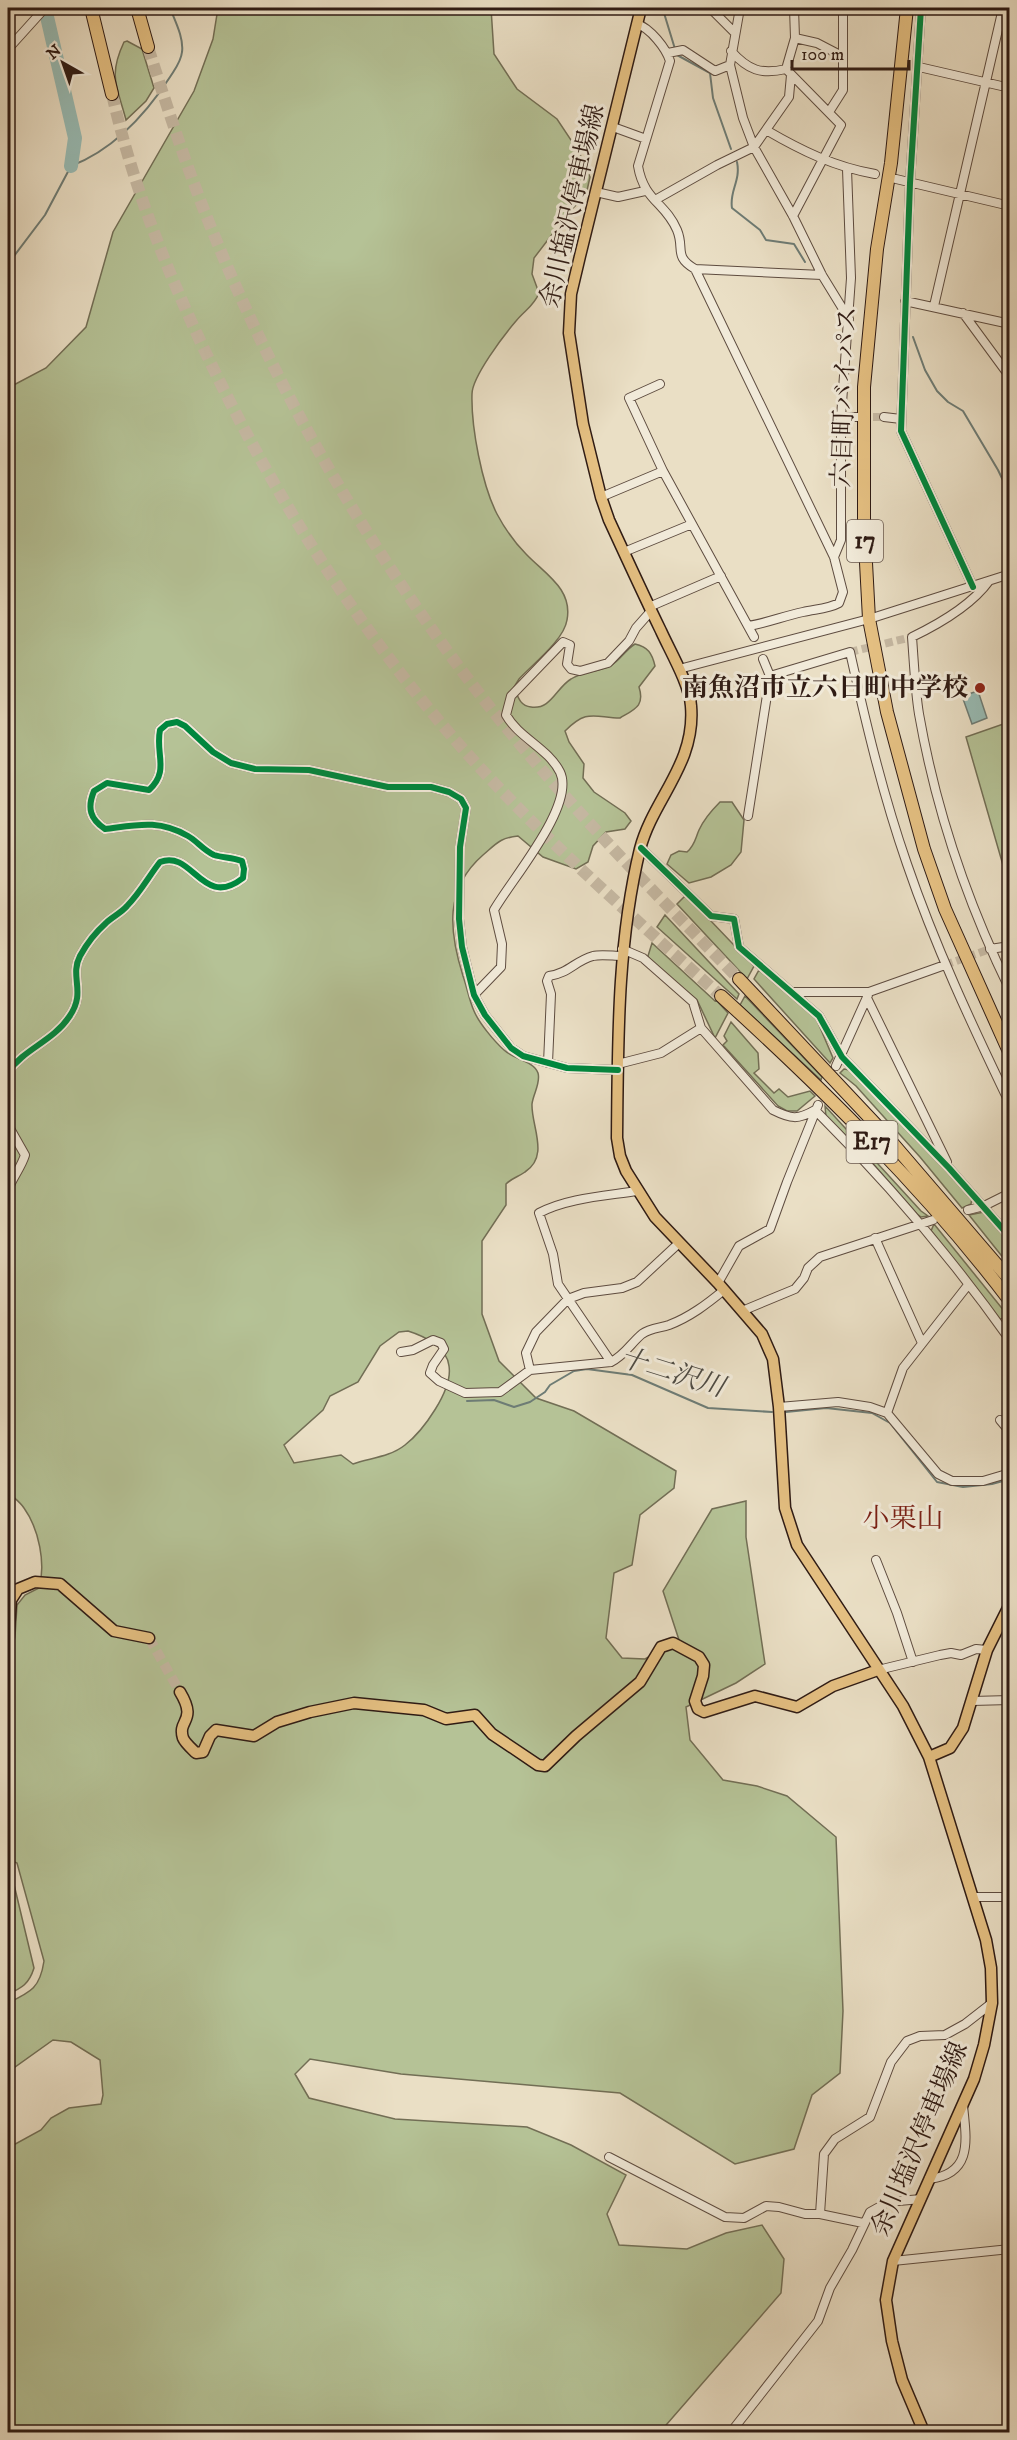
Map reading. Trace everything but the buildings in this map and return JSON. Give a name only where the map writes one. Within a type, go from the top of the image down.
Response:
[{"type":"highway","points":[[91,8],[112,94]]},
{"type":"highway","points":[[137,8],[148,47]]},
{"type":"highway","name":"六日町バイパス","points":[[907,8],[891,163],[877,249],[864,387],[864,525],[869,619],[887,712],[924,849],[953,928],[1010,1054]]},
{"type":"highway","name":"E17","points":[[739,980],[898,1148],[1010,1280]]},
{"type":"highway","name":"E17","points":[[721,996],[802,1071],[874,1144],[947,1225],[1010,1301]]},
{"type":"main road","name":"余川塩沢停車場線","points":[[637,14],[613,127],[571,294],[569,333],[583,424],[601,497],[679,669],[691,705],[690,738],[676,776],[648,829],[641,848],[622,952],[617,1138],[620,1156],[637,1191],[655,1217],[721,1286],[762,1334],[773,1359],[779,1407],[785,1508],[797,1545],[903,1706],[929,1757],[974,1897],[988,1949],[992,2002],[984,2045],[963,2104],[893,2261],[886,2300],[892,2341],[902,2380],[924,2433]]},
{"type":"main road","points":[[8,1643],[10,1600],[13,1589],[35,1582],[60,1584],[114,1630],[149,1638]]},
{"type":"main road","points":[[929,1757],[950,1748],[963,1728],[987,1650],[1010,1604]]},
{"type":"main road","points":[[180,1692],[189,1706],[189,1716],[183,1727],[183,1739],[196,1753],[203,1752],[210,1736],[216,1730],[254,1736],[277,1722],[354,1702],[424,1710],[446,1719],[475,1715],[492,1734],[538,1765],[545,1766],[576,1736],[640,1682],[661,1647],[673,1643],[699,1657],[704,1665],[695,1701],[698,1708],[704,1712],[754,1696],[797,1707],[834,1686],[878,1670]]},
{"type":"street","points":[[8,49],[45,8]]},
{"type":"street","points":[[710,8],[734,32]]},
{"type":"street","points":[[740,8],[729,65],[743,118],[754,147],[793,216],[822,275],[849,319]]},
{"type":"street","points":[[655,200],[754,147],[789,97],[788,72],[795,38],[794,8]]},
{"type":"street","points":[[829,112],[843,90],[843,8]]},
{"type":"street","points":[[921,8],[910,183],[901,431],[973,586]]},
{"type":"street","points":[[934,306],[1003,8]]},
{"type":"street","points":[[637,14],[644,26],[668,53],[670,61],[638,166],[645,191],[670,218],[677,231],[680,255],[685,263],[695,269],[822,275]]},
{"type":"street","points":[[795,38],[817,43],[842,56]]},
{"type":"street","points":[[668,53],[683,50],[715,71],[729,65]]},
{"type":"street","points":[[731,51],[744,65],[755,70],[788,72],[842,125],[793,216]]},
{"type":"street","points":[[919,67],[1010,88]]},
{"type":"street","points":[[613,127],[646,138]]},
{"type":"street","points":[[766,130],[824,161],[847,169],[875,174]]},
{"type":"street","points":[[834,557],[841,540],[841,417],[851,278],[847,169]]},
{"type":"street","points":[[896,179],[1010,206]]},
{"type":"street","points":[[596,192],[618,197],[645,191]]},
{"type":"street","points":[[695,269],[834,557],[843,592],[839,603],[830,607],[748,626]]},
{"type":"street","points":[[905,301],[1010,324]]},
{"type":"street","points":[[963,313],[1010,377]]},
{"type":"street","points":[[660,384],[629,398],[663,471],[754,637]]},
{"type":"street","points":[[841,417],[859,417]]},
{"type":"street","points":[[884,417],[900,419]]},
{"type":"street","points":[[601,497],[663,471]]},
{"type":"street","points":[[624,552],[692,524]]},
{"type":"street","points":[[679,669],[869,619],[1010,574]]},
{"type":"street","points":[[474,995],[501,967],[502,944],[494,910],[550,824],[561,802],[563,788],[561,773],[554,764],[512,726],[506,715],[511,696],[563,642],[570,645],[567,664],[571,669],[580,670],[608,663],[629,641],[650,609],[721,576]]},
{"type":"street","points":[[989,581],[981,592],[953,613],[912,637],[919,713],[940,811],[964,888],[1010,990]]},
{"type":"street","points":[[770,676],[850,652],[870,742],[906,864],[945,965],[1010,1104]]},
{"type":"street","points":[[748,816],[770,676],[763,659]]},
{"type":"street","points":[[8,1072],[14,1062],[57,1032],[69,1017],[77,1002],[79,987],[75,969],[81,956],[105,924],[128,906],[160,862],[176,859],[186,865],[196,877],[211,886],[223,887],[235,884],[243,878],[242,861],[232,857],[217,856],[191,837],[172,827],[151,823],[105,829],[94,822],[90,812],[90,800],[94,791],[107,783],[149,790],[159,782],[160,730],[167,724],[177,722],[231,763],[255,769],[309,770],[388,787],[431,787],[449,792],[461,799],[466,808],[460,847],[459,920],[462,947],[474,995],[485,1016],[511,1048],[523,1056],[567,1068],[618,1067],[661,1053],[701,1029]]},
{"type":"street","points":[[641,848],[711,916],[734,919],[739,947],[819,1016],[842,1057],[950,1168],[1010,1237]]},
{"type":"street","points":[[990,949],[1010,946]]},
{"type":"street","points":[[548,1063],[551,994],[547,981],[549,976],[563,974],[594,955],[622,952],[643,958],[693,1002],[701,1029],[774,1110],[788,1117],[802,1117],[817,1107]]},
{"type":"street","points":[[792,992],[868,995],[945,965]]},
{"type":"street","points":[[836,1066],[868,995]]},
{"type":"street","points":[[868,995],[950,1168]]},
{"type":"street","points":[[817,1107],[919,1224],[1010,1340]]},
{"type":"street","points":[[401,1352],[413,1350],[433,1340],[441,1343],[444,1349],[432,1365],[430,1373],[439,1381],[465,1393],[500,1392],[530,1370],[611,1362],[622,1357],[642,1335],[699,1310],[721,1286],[739,1246],[770,1229],[817,1107]]},
{"type":"street","points":[[8,1125],[25,1155],[8,1190]]},
{"type":"street","points":[[611,1362],[558,1284],[553,1254],[538,1214],[549,1208],[574,1202],[637,1191]]},
{"type":"street","points":[[968,1210],[984,1206],[1010,1193]]},
{"type":"street","points":[[742,1311],[795,1289],[804,1278],[808,1268],[820,1257],[933,1220]]},
{"type":"street","points":[[875,1238],[922,1343]]},
{"type":"street","points":[[530,1370],[526,1353],[536,1332],[568,1299],[584,1293],[622,1288],[637,1282],[679,1243]]},
{"type":"street","points":[[887,1413],[903,1368],[968,1285]]},
{"type":"street","points":[[779,1407],[838,1402],[870,1407],[887,1413],[938,1474],[952,1481],[983,1480],[1010,1473]]},
{"type":"street","points":[[1000,1420],[1010,1431]]},
{"type":"street","points":[[876,1560],[913,1662]]},
{"type":"street","points":[[878,1670],[951,1653],[961,1655],[976,1649],[987,1650]]},
{"type":"street","points":[[972,1701],[1010,1700]]},
{"type":"street","points":[[974,1897],[1010,1896]]},
{"type":"street","points":[[820,2214],[824,2154],[835,2139],[870,2117],[891,2062],[907,2041],[920,2036],[945,2035],[965,2024],[992,2002]]},
{"type":"street","points":[[930,2179],[940,2178],[959,2165],[967,2150],[963,2104]]},
{"type":"street","points":[[609,2157],[725,2217],[744,2218],[766,2206],[863,2223]]},
{"type":"street","points":[[730,2433],[818,2321],[830,2288],[870,2212],[888,2202],[921,2199]]},
{"type":"street","points":[[893,2261],[1010,2249]]},
{"type":"green space","points":[[218,8],[491,8],[494,54],[517,89],[557,119],[579,152],[590,177],[586,195],[570,211],[534,258],[532,274],[539,293],[537,297],[504,336],[477,377],[472,394],[476,439],[482,472],[497,514],[518,545],[562,591],[568,609],[565,628],[560,636],[514,687],[522,703],[531,707],[544,705],[571,679],[580,674],[610,666],[635,644],[649,651],[655,666],[639,687],[641,699],[634,709],[620,718],[585,717],[565,731],[569,742],[584,764],[583,778],[594,792],[625,813],[631,821],[625,829],[606,832],[593,846],[588,862],[576,869],[543,857],[518,836],[503,840],[495,844],[470,868],[456,896],[453,911],[455,943],[474,1011],[491,1037],[508,1053],[536,1069],[539,1077],[532,1104],[538,1140],[536,1158],[525,1172],[506,1184],[506,1205],[482,1241],[482,1314],[499,1361],[536,1398],[574,1411],[676,1471],[674,1488],[640,1515],[632,1565],[614,1573],[606,1638],[622,1658],[645,1659],[679,1640],[663,1591],[712,1509],[746,1501],[746,1537],[765,1664],[736,1683],[686,1707],[690,1740],[723,1780],[757,1786],[787,1796],[836,1837],[843,2011],[840,2073],[812,2095],[794,2149],[735,2164],[620,2093],[401,2074],[310,2059],[295,2074],[309,2098],[395,2119],[527,2127],[571,2145],[626,2175],[607,2214],[619,2245],[687,2249],[726,2233],[762,2225],[784,2259],[781,2293],[660,2432],[8,2432],[8,2148],[41,2130],[51,2118],[69,2108],[101,2104],[103,2095],[100,2060],[71,2042],[53,2040],[8,2072],[8,2003],[33,1988],[40,1977],[44,1961],[17,1863],[8,1859],[8,1668],[15,1637],[17,1605],[25,1595],[39,1588],[42,1568],[40,1547],[34,1526],[22,1506],[8,1492],[8,388],[46,368],[86,327],[113,232],[194,91],[213,39]],"holes":[[[399,1332],[414,1333],[434,1343],[444,1353],[449,1366],[449,1376],[442,1398],[412,1439],[393,1452],[353,1464],[341,1455],[294,1463],[284,1445],[323,1410],[330,1396],[358,1382],[380,1346]]]},
{"type":"green space","points":[[127,41],[142,49],[154,88],[146,101],[126,120],[115,73],[119,54],[124,42]]},
{"type":"green space","points":[[1010,722],[1009,886],[966,737]]},
{"type":"green space","points":[[720,802],[732,802],[744,820],[741,852],[731,865],[711,877],[689,883],[667,864],[671,855],[679,851],[687,852],[690,849],[703,822]]},
{"type":"green space","points":[[684,897],[688,897],[754,966],[747,979],[677,904]]},
{"type":"green space","points":[[665,915],[739,994],[737,999],[657,927]]},
{"type":"green space","points":[[652,943],[728,1013],[715,1038],[697,1000],[650,961],[648,956]]},
{"type":"green space","points":[[759,970],[816,1018],[833,1058],[830,1063],[754,979]]},
{"type":"green space","points":[[745,996],[822,1077],[821,1080],[740,1005]]},
{"type":"green space","points":[[731,1022],[758,1053],[759,1069],[754,1073],[774,1093],[779,1089],[788,1097],[810,1091],[815,1096],[797,1111],[787,1111],[778,1106],[723,1045],[727,1041],[724,1036]]},
{"type":"green space","points":[[844,1069],[850,1070],[972,1197],[971,1204],[962,1208],[856,1086],[840,1073]]},
{"type":"green space","points":[[825,1106],[928,1216],[921,1217],[917,1214],[862,1151],[826,1117]]},
{"type":"green space","points":[[984,1212],[1009,1240],[1009,1265],[969,1215]]},
{"type":"green space","points":[[934,1224],[1009,1317],[1000,1319],[990,1307],[931,1231]]},
{"type":"green space","points":[[8,1869],[11,1872],[34,1968],[24,1985],[8,1994]]},
{"type":"water","points":[[978,691],[987,718],[972,724],[962,696]]},
{"type":"waterway","points":[[45,8],[75,138],[71,166]]},
{"type":"waterway","points":[[8,264],[45,215],[71,166],[101,151],[127,129],[161,91],[176,68],[182,52],[182,41],[170,8]]},
{"type":"waterway","points":[[656,8],[664,13],[675,49]]},
{"type":"waterway","points":[[677,55],[710,73],[713,98],[731,149]]},
{"type":"waterway","points":[[737,162],[732,208],[760,230],[766,240],[794,244],[805,262]]},
{"type":"waterway","points":[[913,337],[925,370],[937,391],[948,402],[963,411],[1010,495]]},
{"type":"waterway","name":"十二沢川","points":[[467,1401],[494,1400],[514,1407],[530,1402],[545,1392],[550,1385],[574,1371],[587,1369],[632,1375],[708,1408],[772,1412]]},
{"type":"waterway","name":"十二沢川","points":[[786,1412],[826,1408],[872,1413],[890,1423],[937,1482],[963,1487],[992,1484],[1010,1479]]},
{"type":"tunnel","points":[[148,47],[198,194],[268,356],[328,466],[393,573],[465,675],[529,755],[632,869],[739,979]]},
{"type":"tunnel","points":[[112,94],[147,212],[193,326],[254,447],[335,582],[365,626],[430,710],[494,783],[589,876],[721,996]]},
{"type":"tunnel","points":[[861,417],[884,417]]},
{"type":"tunnel","points":[[850,652],[912,637]]},
{"type":"tunnel","points":[[945,965],[990,949]]},
{"type":"tunnel","points":[[149,1638],[180,1692]]},
{"type":"cycle path","points":[[921,8],[910,183],[901,431],[973,587]]},
{"type":"cycle path","points":[[8,1072],[69,1017],[77,1000],[76,971],[82,952],[103,926],[132,901],[160,862],[171,860],[181,864],[207,884],[217,887],[229,886],[243,878],[242,861],[214,855],[177,831],[157,825],[105,829],[91,813],[94,791],[107,783],[149,790],[159,776],[160,730],[167,724],[177,722],[185,726],[213,752],[231,763],[255,769],[309,770],[388,787],[431,787],[449,792],[461,799],[466,808],[460,847],[459,919],[462,947],[474,995],[485,1015],[511,1048],[523,1056],[567,1068],[618,1070]]},
{"type":"cycle path","points":[[641,848],[711,916],[734,919],[739,947],[819,1016],[842,1057],[949,1168],[1010,1237]]},
{"type":"place","name":"南魚沼市立六日町中学校","points":[[980,688]]},
{"type":"district","name":"小栗山","points":[[903,1519]]}]
